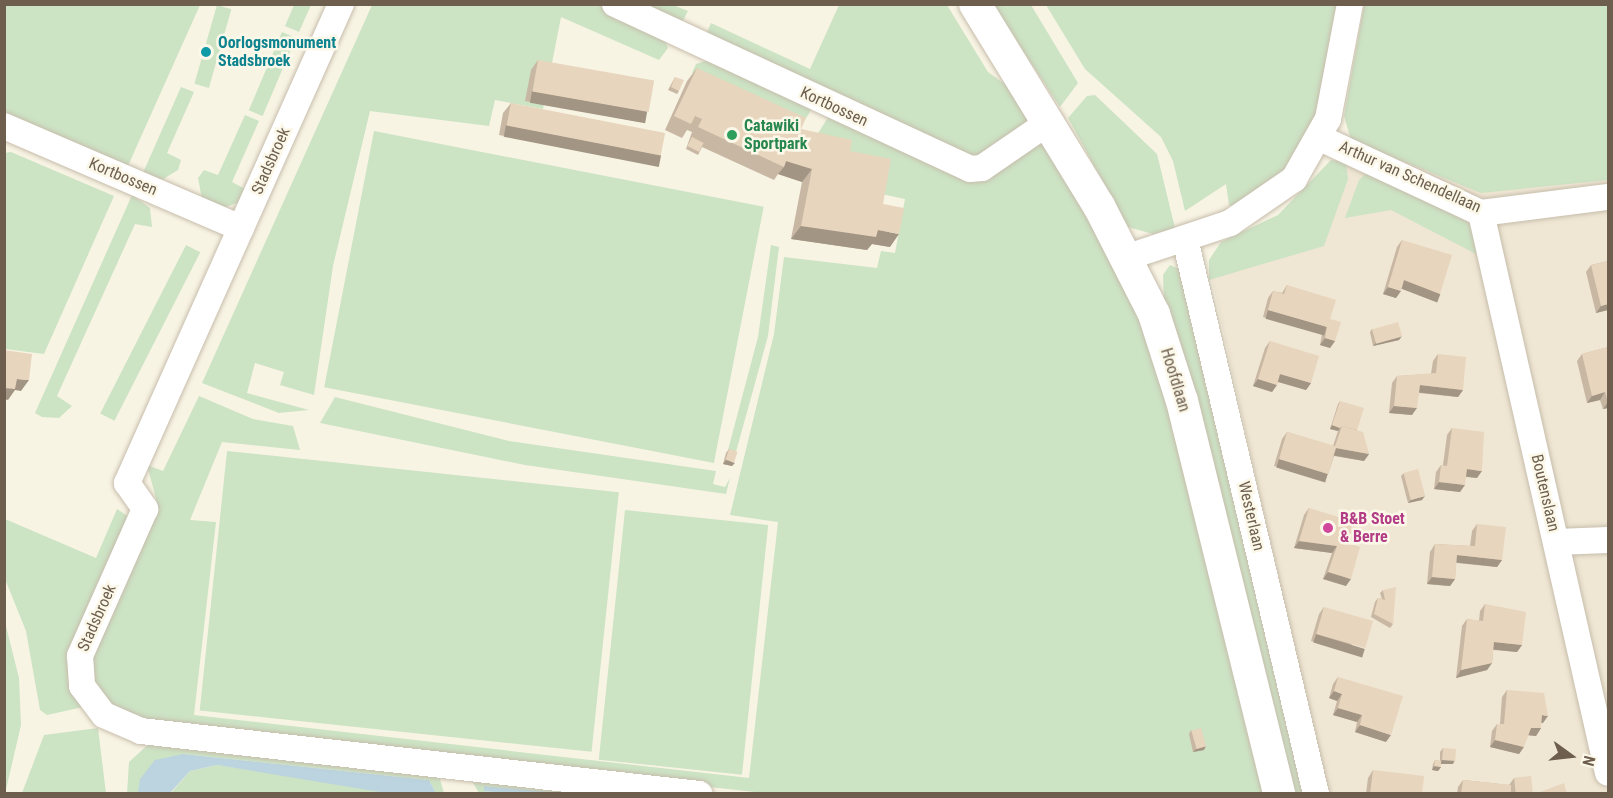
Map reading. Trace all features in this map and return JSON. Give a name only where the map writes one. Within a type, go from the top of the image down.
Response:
[{"type":"street","name":"Stadsbroek","points":[[341,4],[126,483],[145,509],[80,656],[82,686],[104,716],[141,731],[699,794]]},
{"type":"street","name":"Kortbossen","points":[[615,4],[970,169],[982,168],[1049,122]]},
{"type":"street","name":"Hoofdlaan","points":[[975,4],[1049,122],[1128,257],[1182,401],[1279,794]]},
{"type":"street","points":[[1128,257],[1185,239],[1266,203],[1294,179],[1320,138],[1334,94],[1350,4]]},
{"type":"street","name":"Kortbossen","points":[[4,126],[241,228]]},
{"type":"street","name":"Arthur van Schendellaan","points":[[1320,138],[1481,213],[1608,197]]},
{"type":"street","name":"Boutenslaan","points":[[1481,213],[1608,773]]},
{"type":"street","name":"Westerlaan","points":[[1185,239],[1316,794]]},
{"type":"street","points":[[1556,542],[1608,540]]},
{"type":"shaded area","points":[[1608,5],[1608,793],[1326,793],[1211,276],[1310,248],[1391,47]]},
{"type":"green space","points":[[4,5],[200,5],[127,168],[5,114]]},
{"type":"green space","points":[[217,5],[231,9],[209,88],[194,84]]},
{"type":"green space","points":[[294,5],[311,5],[299,32],[285,26]]},
{"type":"green space","points":[[372,5],[598,5],[663,35],[668,48],[659,60],[561,17],[543,109],[495,100],[489,126],[370,111],[333,266],[314,395],[280,385],[284,372],[255,363],[247,393],[309,410],[279,413],[202,383]]},
{"type":"green space","points":[[634,5],[673,5],[688,11],[680,26]]},
{"type":"green space","points":[[839,5],[947,5],[988,72],[1006,85],[1032,127],[976,162],[705,37],[711,23],[810,69]]},
{"type":"green space","points":[[993,5],[1031,5],[1078,83],[1060,107]]},
{"type":"green space","points":[[1046,5],[1338,5],[1314,121],[1282,174],[1235,207],[1229,205],[1226,184],[1185,211],[1173,161],[1161,137],[1085,69]]},
{"type":"green space","points":[[1364,5],[1608,5],[1608,180],[1481,193],[1351,140],[1344,116]]},
{"type":"green space","points":[[282,32],[296,38],[263,116],[249,110]]},
{"type":"green space","points":[[712,59],[811,109],[809,114],[802,123],[692,73],[696,64]]},
{"type":"green space","points":[[181,87],[194,92],[167,153],[181,160],[178,170],[160,181],[142,175]]},
{"type":"green space","points":[[1095,95],[1157,154],[1175,228],[1153,234],[1128,227],[1068,118],[1087,96]]},
{"type":"green space","points":[[830,114],[972,179],[1039,138],[1118,270],[1162,377],[1266,793],[764,793],[156,726],[111,704],[95,684],[91,648],[157,502],[147,465],[163,471],[199,396],[253,419],[293,426],[300,450],[222,442],[190,520],[216,522],[194,715],[749,778],[778,522],[730,515],[774,334],[784,257],[877,268],[881,251],[895,253],[905,199],[881,194],[812,143]]},
{"type":"green space","points":[[245,115],[259,121],[232,182],[245,189],[240,202],[220,209],[202,199],[198,178],[204,170],[218,175]]},
{"type":"green space","points":[[374,131],[764,207],[714,463],[324,387]]},
{"type":"green space","points":[[11,152],[114,196],[44,354],[5,349],[4,153]]},
{"type":"green space","points":[[1331,160],[1346,162],[1348,179],[1324,246],[1209,280],[1209,260],[1221,242],[1278,215]]},
{"type":"green space","points":[[1370,170],[1469,223],[1480,256],[1391,210],[1345,218],[1359,180]]},
{"type":"green space","points":[[132,195],[150,208],[152,227],[135,224],[57,396],[72,406],[59,418],[42,417],[35,413]]},
{"type":"green space","points":[[186,245],[200,252],[114,421],[100,413]]},
{"type":"green space","points":[[771,245],[779,247],[768,336],[736,452],[728,450],[758,337]]},
{"type":"green space","points":[[1170,265],[1179,269],[1306,793],[1291,793],[1164,301],[1163,275]]},
{"type":"green space","points":[[335,397],[509,441],[716,471],[713,484],[725,487],[730,478],[726,494],[525,465],[320,423]]},
{"type":"green space","points":[[227,451],[619,492],[592,752],[200,711]]},
{"type":"green space","points":[[117,509],[129,517],[71,648],[83,707],[47,715],[40,710],[26,631],[5,579],[5,519],[96,558]]},
{"type":"green space","points":[[625,510],[768,525],[742,775],[599,760]]},
{"type":"green space","points":[[4,618],[19,678],[21,725],[5,794]]},
{"type":"green space","points":[[98,728],[106,793],[22,793],[44,735]]},
{"type":"green space","points":[[152,741],[439,776],[444,793],[436,793],[429,780],[183,754],[138,793],[127,794],[129,762]]},
{"type":"green space","points":[[217,765],[386,793],[170,794],[190,771]]},
{"type":"green space","points":[[467,773],[643,793],[554,793],[484,786],[484,791],[502,793],[479,793]]},
{"type":"water","points":[[183,754],[429,780],[436,793],[386,793],[217,765],[190,771],[170,793],[138,793],[140,779],[155,760]]},
{"type":"water","points":[[484,786],[554,793],[502,793],[484,791]]},
{"type":"building","points":[[538,60],[654,80],[649,112],[532,92]]},
{"type":"building","points":[[697,68],[806,118],[801,129],[852,140],[850,151],[891,159],[883,204],[904,208],[899,234],[878,230],[876,237],[801,226],[812,169],[786,161],[784,167],[698,127],[702,119],[695,116],[691,124],[674,116]]},
{"type":"building","points":[[675,77],[684,80],[679,91],[671,87]]},
{"type":"building","points":[[511,103],[665,133],[661,156],[507,126]]},
{"type":"building","points":[[692,137],[704,143],[699,152],[687,146]]},
{"type":"building","points":[[1402,240],[1452,255],[1440,294],[1404,280],[1401,291],[1388,287]]},
{"type":"building","points":[[1608,261],[1608,304],[1601,306],[1591,265]]},
{"type":"building","points":[[1287,285],[1336,300],[1330,319],[1341,322],[1335,341],[1325,338],[1327,327],[1268,310],[1273,291],[1284,294]]},
{"type":"building","points":[[1398,322],[1402,336],[1376,344],[1372,329]]},
{"type":"building","points":[[1270,341],[1319,356],[1311,383],[1280,374],[1277,385],[1258,379]]},
{"type":"building","points":[[1608,347],[1608,402],[1605,392],[1592,396],[1582,354]]},
{"type":"building","points":[[4,350],[32,354],[29,380],[17,379],[15,389],[4,388]]},
{"type":"building","points":[[1438,354],[1466,357],[1463,390],[1420,385],[1417,408],[1394,406],[1397,376],[1436,373]]},
{"type":"building","points":[[1340,401],[1364,408],[1357,430],[1332,425]]},
{"type":"building","points":[[1342,426],[1363,432],[1369,454],[1336,448],[1328,474],[1279,459],[1287,432],[1335,446]]},
{"type":"building","points":[[1452,428],[1484,432],[1482,471],[1467,469],[1465,485],[1439,482],[1441,465],[1447,466]]},
{"type":"building","points":[[729,449],[738,452],[734,462],[726,459]]},
{"type":"building","points":[[1418,469],[1425,496],[1411,500],[1404,473]]},
{"type":"building","points":[[1309,508],[1358,523],[1352,544],[1360,547],[1351,579],[1328,572],[1337,546],[1299,541]]},
{"type":"building","points":[[1477,524],[1506,527],[1502,560],[1457,555],[1455,579],[1432,577],[1435,544],[1475,546]]},
{"type":"building","points":[[1396,587],[1393,624],[1374,614],[1378,598],[1385,600],[1383,590]]},
{"type":"building","points":[[1485,604],[1526,612],[1522,645],[1494,642],[1492,663],[1461,670],[1467,619],[1483,621]]},
{"type":"building","points":[[1324,607],[1373,621],[1365,648],[1316,634]]},
{"type":"building","points":[[1338,677],[1403,696],[1391,735],[1360,725],[1362,715],[1338,708],[1342,694],[1334,691]]},
{"type":"building","points":[[1507,690],[1544,693],[1548,716],[1542,715],[1541,728],[1531,728],[1524,747],[1495,740],[1497,724],[1504,724]]},
{"type":"building","points":[[1201,728],[1206,746],[1197,749],[1191,731]]},
{"type":"building","points":[[1443,748],[1456,749],[1455,761],[1442,760]]},
{"type":"building","points":[[1435,760],[1441,761],[1441,767],[1434,766]]},
{"type":"building","points":[[1373,770],[1424,776],[1422,794],[1370,794]]},
{"type":"building","points":[[1531,776],[1533,794],[1516,794],[1514,778]]},
{"type":"building","points":[[1463,780],[1511,785],[1511,794],[1461,794]]},
{"type":"building","points":[[1564,783],[1567,794],[1535,794]]},
{"type":"place","name":"Oorlogsmonument Stadsbroek","points":[[206,52]]},
{"type":"place","name":"Catawiki Sportpark","points":[[732,135]]},
{"type":"place","name":"B&B Stoet & Berre","points":[[1328,528]]}]
